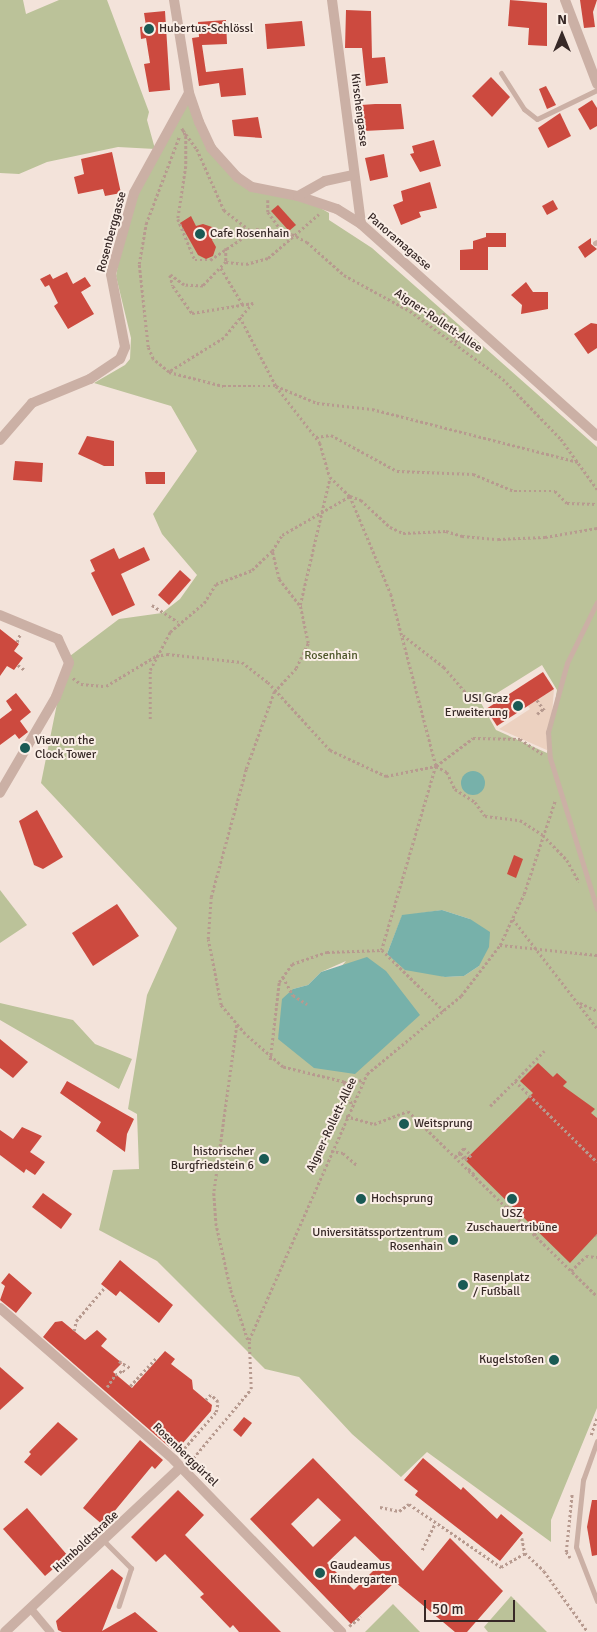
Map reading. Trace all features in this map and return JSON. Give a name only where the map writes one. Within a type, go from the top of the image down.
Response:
[{"type":"street","name":"Panoramagasse","points":[[174,0],[189,93],[211,148],[237,177],[252,187],[298,196],[337,209],[361,224],[597,436]]},
{"type":"street","name":"Kirschengasse","points":[[332,0],[353,175],[361,224]]},
{"type":"street","points":[[565,0],[597,84]]},
{"type":"street","name":"Rosenberggasse","points":[[0,440],[32,403],[90,379],[120,359],[124,340],[111,274],[133,195],[189,93]]},
{"type":"street","points":[[298,196],[325,181],[353,175]]},
{"type":"street","points":[[0,615],[58,639],[70,663],[68,674],[0,793]]},
{"type":"street","name":"Rosenberggürtel","points":[[0,1308],[180,1464],[341,1632]]},
{"type":"street","name":"Humboldtstraße","points":[[5,1632],[105,1542],[180,1464]]},
{"type":"street","points":[[31,1609],[50,1632]]},
{"type":"lane","points":[[501,73],[524,109],[537,119],[597,90]]},
{"type":"lane","points":[[597,602],[566,663],[550,718],[550,758],[597,910]]},
{"type":"lane","points":[[597,1443],[584,1480],[576,1547],[597,1601]]},
{"type":"lane","points":[[105,1542],[131,1568],[119,1606]]},
{"type":"path","points":[[182,124],[182,130],[146,224],[139,264],[148,347],[153,359],[169,372],[223,386],[276,386],[316,403],[372,409],[578,462]]},
{"type":"path","points":[[182,130],[197,149],[224,210],[250,230],[210,260],[196,260],[181,232],[178,207],[186,166],[186,136],[182,130]]},
{"type":"path","points":[[267,207],[283,233]]},
{"type":"path","points":[[226,262],[246,264],[268,258],[292,234],[324,211]]},
{"type":"path","name":"Aigner-Rollett-Allee","points":[[250,230],[292,234],[308,242],[344,275],[396,302],[459,346],[516,391],[578,462],[597,488]]},
{"type":"path","points":[[169,372],[224,338],[253,303],[192,313],[181,300],[170,276],[192,288],[203,286],[226,262],[226,248]]},
{"type":"path","points":[[220,268],[243,305]]},
{"type":"path","points":[[444,298],[440,308],[459,346]]},
{"type":"path","points":[[240,317],[276,386],[316,437],[330,477],[350,496],[361,500],[390,527],[403,533],[446,531],[473,538],[507,539],[545,537],[597,528]]},
{"type":"path","points":[[316,437],[331,435],[397,471],[473,474],[514,491],[555,491],[567,503],[597,504]]},
{"type":"path","points":[[330,477],[325,511],[300,605],[308,643],[296,668],[274,692],[246,769],[208,915],[208,939],[221,1005],[270,1060],[283,1067],[344,1082],[364,1080]]},
{"type":"path","points":[[150,719],[150,670],[156,656],[178,622],[204,603],[216,584],[252,570],[272,551],[282,535],[350,496]]},
{"type":"path","points":[[350,496],[391,594],[436,766],[382,950]]},
{"type":"path","points":[[272,551],[279,579],[300,605]]},
{"type":"path","points":[[152,605],[178,622]]},
{"type":"path","points":[[402,634],[444,668],[473,701]]},
{"type":"path","points":[[68,674],[81,684],[106,686],[156,656],[201,656],[242,662],[268,682],[274,692],[330,750],[386,776],[436,766],[473,738],[520,740],[550,758]]},
{"type":"path","points":[[18,665],[25,670]]},
{"type":"path","points":[[536,700],[550,718]]},
{"type":"path","points":[[537,714],[543,709]]},
{"type":"path","points":[[436,766],[447,772],[456,788],[474,802],[484,816],[520,820],[543,835],[566,860],[580,884],[591,892]]},
{"type":"path","name":"Aigner-Rollett-Allee","points":[[180,1464],[251,1389],[249,1340],[351,1104],[364,1080],[379,1062],[444,1011],[478,977],[500,945],[513,919],[553,804],[561,794]]},
{"type":"path","points":[[513,919],[540,951],[597,1028]]},
{"type":"path","points":[[500,945],[525,945],[540,951],[597,955]]},
{"type":"path","points":[[270,1060],[276,1000],[283,977],[292,964],[327,952],[382,950],[444,1011]]},
{"type":"path","points":[[283,977],[294,995],[308,1004]]},
{"type":"path","points":[[579,1002],[597,1010]]},
{"type":"path","points":[[237,1025],[214,1193],[216,1223],[231,1290],[249,1340]]},
{"type":"path","points":[[490,1106],[544,1051]]},
{"type":"path","points":[[515,1081],[597,1162]]},
{"type":"path","points":[[344,1082],[351,1104]]},
{"type":"path","points":[[346,1116],[374,1124],[408,1111],[597,1296]]},
{"type":"path","points":[[455,1157],[464,1148],[471,1154],[466,1160],[459,1153],[466,1158]]},
{"type":"path","points":[[331,1151],[342,1153],[357,1165]]},
{"type":"path","points":[[468,1170],[472,1167]]},
{"type":"path","points":[[472,1174],[476,1171]]},
{"type":"path","points":[[507,1208],[510,1204]]},
{"type":"path","points":[[534,1235],[538,1231]]},
{"type":"path","points":[[560,1260],[563,1256]]},
{"type":"path","points":[[571,1271],[586,1256],[597,1257]]},
{"type":"path","points":[[74,1331],[76,1321],[105,1287]]},
{"type":"path","points":[[130,1386],[156,1358]]},
{"type":"path","points":[[119,1361],[130,1368]]},
{"type":"path","points":[[107,1387],[112,1376],[122,1370],[126,1373]]},
{"type":"path","points":[[180,1464],[216,1412],[218,1402],[211,1395],[206,1400]]},
{"type":"path","points":[[380,1507],[400,1510],[409,1504],[435,1523],[466,1540],[501,1567],[525,1553]]},
{"type":"path","points":[[422,1550],[435,1523]]},
{"type":"path","points":[[522,1538],[525,1553],[544,1570],[588,1632]]},
{"type":"green space","points":[[0,0],[23,0],[26,14],[59,0],[107,0],[149,112],[147,120],[155,149],[118,147],[47,162],[19,174],[0,173]]},
{"type":"green space","name":"Rosenhain","points":[[189,93],[199,122],[237,177],[310,202],[329,213],[329,220],[372,248],[597,447],[597,1408],[551,1520],[551,1542],[427,1452],[401,1477],[352,1434],[299,1377],[265,1369],[157,1261],[99,1230],[113,1170],[139,1169],[137,1114],[128,1109],[147,995],[177,928],[41,783],[66,659],[119,619],[162,613],[180,599],[197,575],[162,534],[153,514],[197,451],[171,406],[94,383],[125,365],[130,359],[131,338],[116,276],[128,210]],"holes":[[[542,665],[557,690],[547,753],[496,730],[481,703]],[[442,910],[470,919],[479,966],[464,976],[445,977],[396,961],[387,954],[402,916]],[[346,961],[278,1039],[293,989],[308,985],[321,972]]]},
{"type":"green space","points":[[0,890],[27,925],[0,943]]},
{"type":"green space","points":[[0,1003],[73,1020],[95,1044],[132,1059],[119,1089],[0,1020]]},
{"type":"green space","points":[[511,1596],[547,1632],[488,1632],[484,1627]]},
{"type":"green space","points":[[393,1604],[420,1632],[365,1632]]},
{"type":"shaded area","points":[[554,689],[549,751],[499,729],[530,709],[528,706]]},
{"type":"water","points":[[473,771],[482,774],[485,783],[482,792],[473,795],[464,792],[461,783],[464,774]]},
{"type":"water","points":[[442,910],[470,919],[490,932],[489,947],[479,966],[464,976],[445,977],[405,970],[387,954],[402,915]]},
{"type":"water","points":[[367,957],[386,971],[420,1015],[355,1074],[314,1068],[278,1039],[282,999],[293,989],[308,985],[321,972]]},
{"type":"building","points":[[510,0],[547,3],[547,46],[528,45],[529,28],[508,26]]},
{"type":"building","points":[[580,0],[597,0],[593,12],[595,27],[584,28]]},
{"type":"building","points":[[346,10],[371,11],[372,58],[385,57],[388,83],[366,86],[362,48],[345,48]]},
{"type":"building","points":[[165,11],[170,90],[149,92],[144,64],[150,63],[146,38],[141,39],[140,27],[146,26],[144,13]]},
{"type":"building","points":[[226,20],[227,44],[202,45],[206,72],[243,68],[246,95],[221,97],[219,83],[199,86],[192,38],[199,37],[198,22]]},
{"type":"building","points":[[302,21],[305,46],[267,49],[265,24]]},
{"type":"building","points":[[491,77],[510,97],[492,117],[472,96]]},
{"type":"building","points":[[546,86],[556,105],[547,109],[539,89]]},
{"type":"building","points":[[592,100],[597,108],[597,126],[590,130],[578,109]]},
{"type":"building","points":[[401,104],[404,129],[364,131],[361,105]]},
{"type":"building","points":[[560,113],[571,136],[548,148],[538,128]]},
{"type":"building","points":[[258,117],[262,138],[234,136],[232,120]]},
{"type":"building","points":[[434,140],[441,166],[420,172],[410,154],[414,153],[412,146]]},
{"type":"building","points":[[112,152],[121,193],[105,196],[103,189],[78,194],[74,177],[84,174],[81,159]]},
{"type":"building","points":[[384,154],[388,177],[370,181],[365,158]]},
{"type":"building","points":[[430,182],[437,208],[419,212],[421,217],[401,225],[393,205],[403,201],[401,191]]},
{"type":"building","points":[[553,200],[558,209],[547,215],[542,206]]},
{"type":"building","points":[[278,205],[296,225],[289,231],[271,211]]},
{"type":"building","name":"Cafe Rosenhain","points":[[191,216],[196,226],[203,224],[215,228],[212,240],[216,247],[213,256],[206,259],[198,255],[180,223]]},
{"type":"building","points":[[486,233],[506,233],[506,247],[488,247],[488,270],[460,270],[460,250],[473,249],[473,241],[486,237]]},
{"type":"building","points":[[591,238],[591,244],[597,249],[585,258],[578,247]]},
{"type":"building","points":[[67,272],[73,284],[85,277],[91,286],[81,292],[94,314],[68,329],[54,306],[58,303],[49,285],[45,287],[40,279],[50,274],[53,279]]},
{"type":"building","points":[[526,282],[533,292],[548,292],[548,309],[521,314],[522,305],[511,295]]},
{"type":"building","points":[[591,323],[597,324],[597,348],[588,354],[574,334]]},
{"type":"building","points":[[87,436],[114,441],[114,466],[104,466],[78,454]]},
{"type":"building","points":[[15,461],[43,463],[42,482],[13,480]]},
{"type":"building","points":[[145,472],[165,472],[165,484],[146,484]]},
{"type":"building","points":[[144,547],[150,560],[121,574],[135,605],[112,616],[91,573],[95,571],[90,560],[114,548],[119,559]]},
{"type":"building","points":[[180,570],[191,580],[169,605],[158,595]]},
{"type":"building","points":[[0,629],[19,644],[14,651],[23,658],[14,670],[7,666],[0,676]]},
{"type":"building","points":[[543,672],[554,689],[497,726],[486,709]]},
{"type":"building","points":[[16,693],[31,712],[20,721],[28,732],[19,739],[15,734],[0,745],[0,719],[12,710],[6,701]]},
{"type":"building","points":[[37,810],[63,857],[43,869],[34,865],[19,821]]},
{"type":"building","points":[[514,855],[523,859],[516,878],[507,874]]},
{"type":"building","points":[[117,904],[139,936],[93,966],[72,933]]},
{"type":"building","points":[[0,1039],[28,1062],[13,1078],[0,1068]]},
{"type":"building","points":[[538,1063],[553,1077],[557,1073],[567,1082],[563,1086],[595,1109],[591,1113],[597,1118],[597,1234],[570,1263],[465,1160],[533,1093],[520,1081]]},
{"type":"building","points":[[67,1081],[134,1119],[127,1134],[125,1152],[96,1131],[101,1122],[60,1093]]},
{"type":"building","points":[[22,1127],[42,1136],[30,1152],[45,1162],[35,1175],[26,1169],[24,1173],[0,1155],[0,1130],[13,1139]]},
{"type":"building","points":[[43,1193],[72,1214],[61,1229],[32,1207]]},
{"type":"building","points":[[120,1260],[173,1305],[159,1323],[120,1291],[116,1296],[101,1284]]},
{"type":"building","points":[[9,1273],[32,1293],[16,1313],[0,1300],[5,1286],[1,1283]]},
{"type":"building","points":[[62,1321],[85,1340],[97,1330],[107,1339],[101,1346],[122,1363],[113,1372],[132,1388],[165,1351],[175,1359],[171,1364],[192,1380],[193,1389],[212,1405],[211,1411],[175,1452],[43,1337],[55,1322]]},
{"type":"building","points":[[0,1367],[24,1388],[0,1410]]},
{"type":"building","points":[[244,1417],[252,1423],[241,1437],[233,1430]]},
{"type":"building","points":[[58,1422],[78,1439],[41,1476],[24,1462],[31,1454],[29,1452]]},
{"type":"building","points":[[140,1440],[163,1460],[155,1469],[152,1466],[103,1525],[83,1508]]},
{"type":"building","points":[[313,1458],[423,1571],[450,1538],[503,1591],[467,1632],[455,1632],[395,1582],[351,1624],[250,1519]],"holes":[[[318,1498],[341,1520],[313,1547],[291,1524]],[[355,1536],[382,1562],[354,1590],[327,1563]]]},
{"type":"building","points":[[423,1458],[461,1490],[463,1487],[497,1519],[501,1514],[523,1533],[500,1561],[415,1495],[418,1491],[404,1480]]},
{"type":"building","points":[[178,1490],[204,1515],[185,1535],[281,1632],[239,1632],[233,1625],[230,1628],[200,1597],[204,1594],[165,1554],[156,1562],[131,1537]]},
{"type":"building","points":[[592,1500],[597,1500],[597,1555],[592,1556],[587,1527]]},
{"type":"building","points":[[27,1508],[68,1556],[45,1576],[3,1529]]},
{"type":"building","points":[[112,1569],[123,1578],[102,1631],[135,1612],[158,1632],[62,1632],[58,1630],[56,1621]]},
{"type":"place","name":"Hubertus-Schlössl","points":[[149,29]]},
{"type":"place","name":"Cafe Rosenhain","points":[[200,234]]},
{"type":"place","name":"USI Graz Erweiterung","points":[[518,706]]},
{"type":"place","name":"View on the Clock Tower","points":[[25,748]]},
{"type":"place","name":"Weitsprung","points":[[404,1124]]},
{"type":"place","name":"historischer Burgfriedstein 6","points":[[264,1159]]},
{"type":"place","name":"Hochsprung","points":[[361,1199]]},
{"type":"place","name":"USZ Zuschauertribüne","points":[[512,1199]]},
{"type":"place","name":"Universitätssportzentrum Rosenhain","points":[[453,1240]]},
{"type":"place","name":"Rasenplatz / Fußball","points":[[463,1285]]},
{"type":"place","name":"Kugelstoßen","points":[[554,1360]]},
{"type":"place","name":"Gaudeamus Kindergarten","points":[[320,1573]]}]
